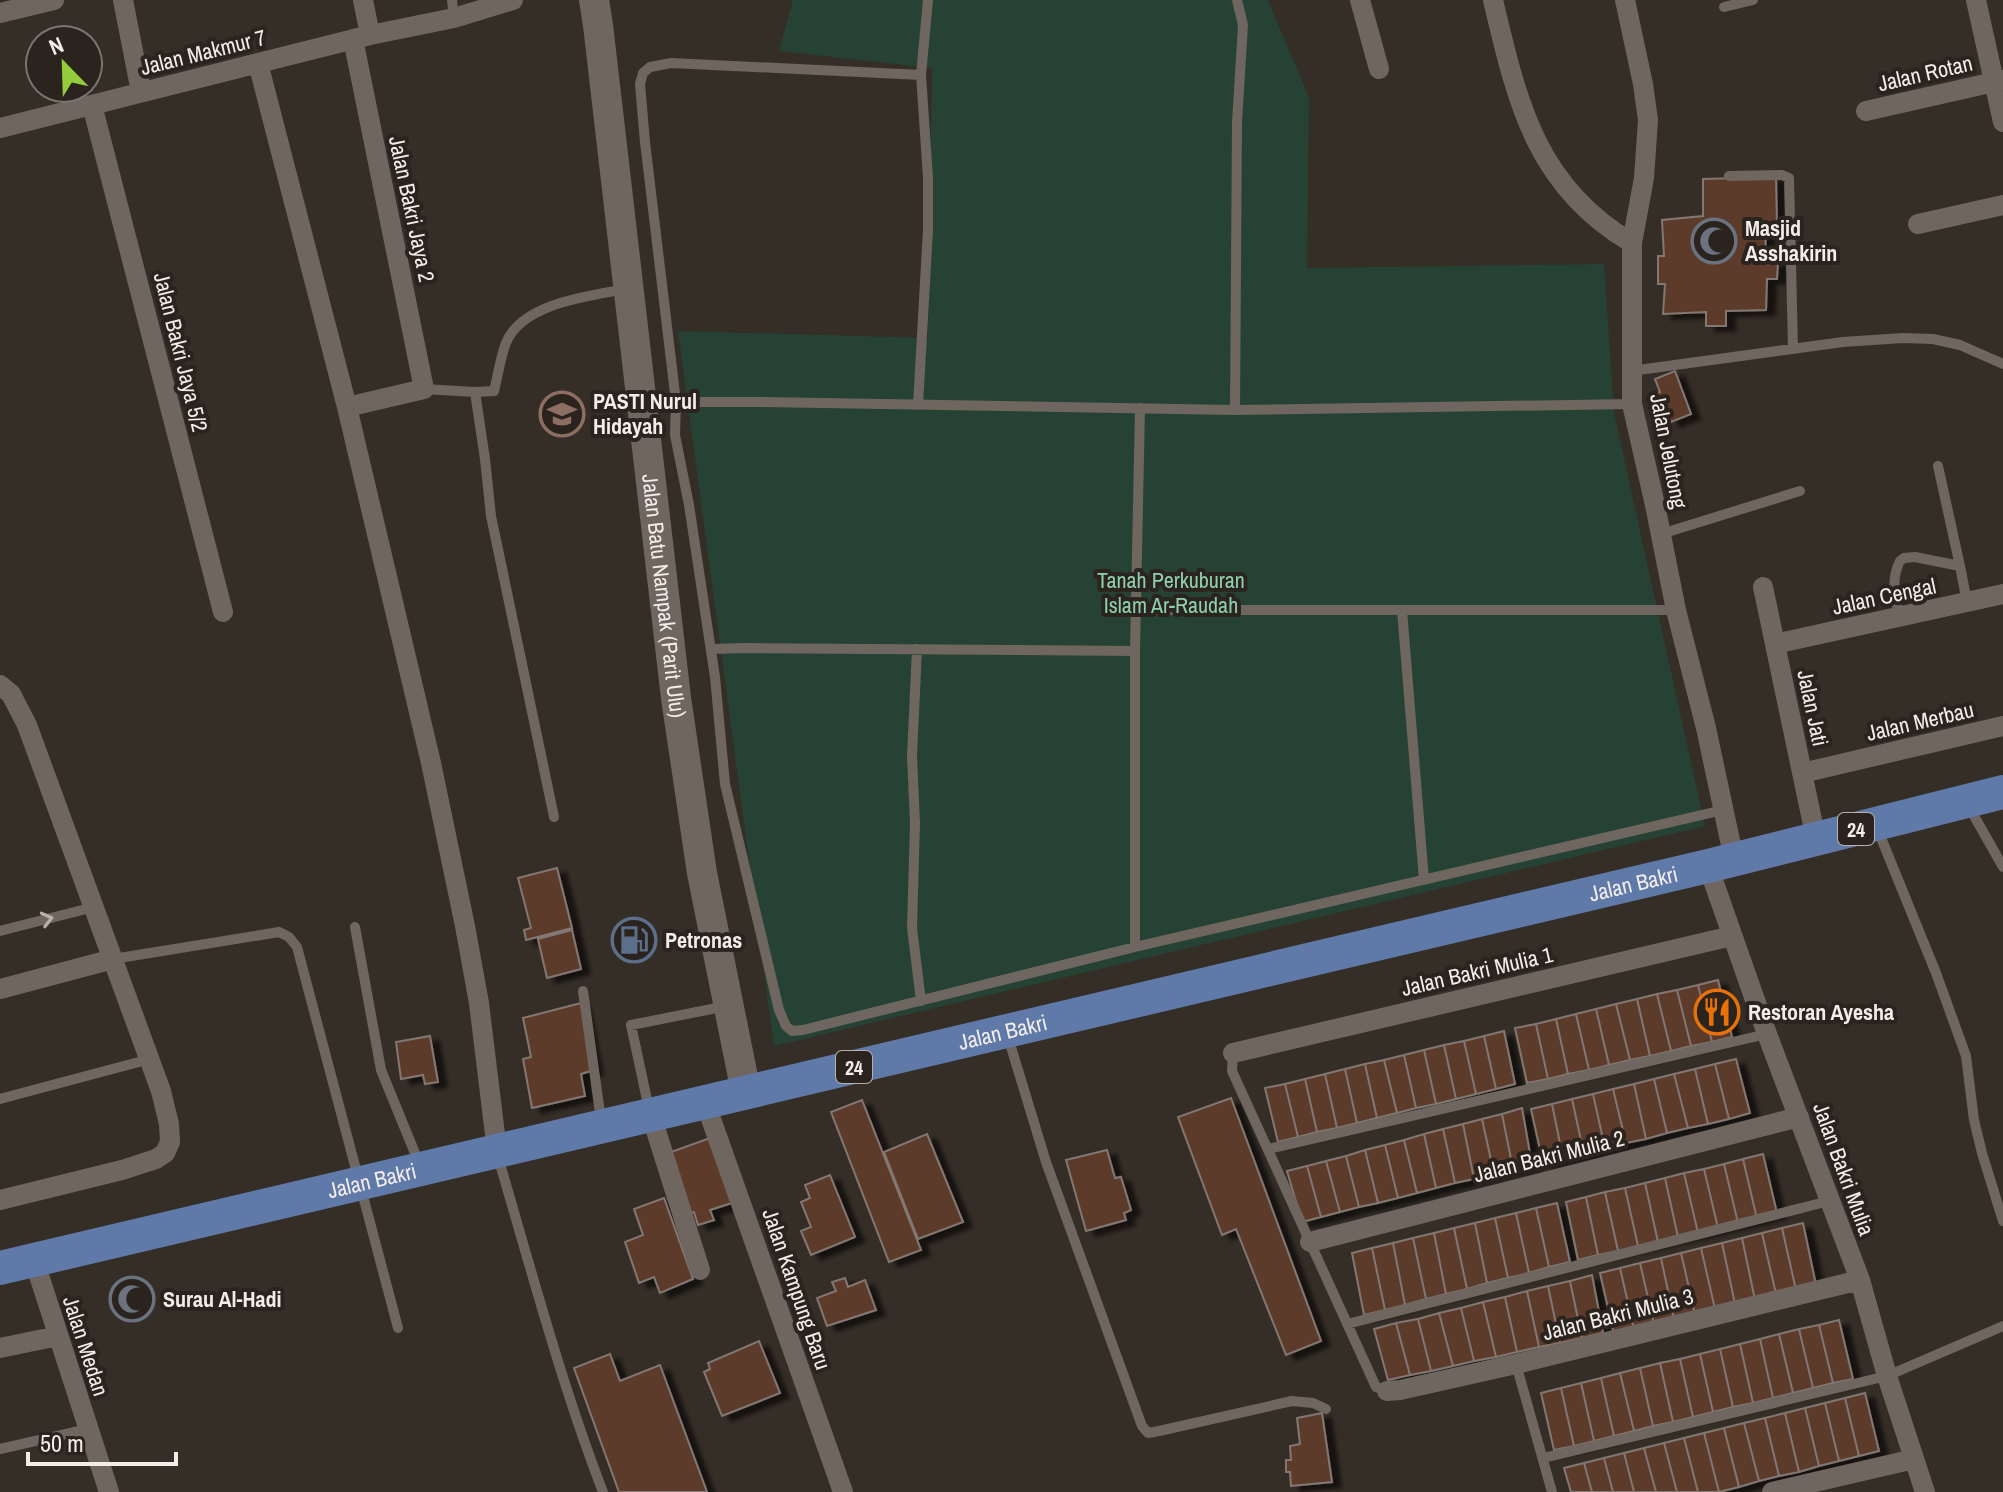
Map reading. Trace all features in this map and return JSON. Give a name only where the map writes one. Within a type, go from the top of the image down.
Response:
[{"type":"main road","name":"Jalan Bakri","points":[[0,1268],[1721,863],[2003,792]]},
{"type":"street","points":[[0,13],[54,0]]},
{"type":"street","points":[[123,0],[141,92]]},
{"type":"street","name":"Jalan Bakri Jaya 2","points":[[363,0],[362,37],[424,389]]},
{"type":"street","name":"Jalan Makmur 7","points":[[0,128],[362,37],[453,9],[513,0]]},
{"type":"street","name":"Jalan Batu Nampak (Parit Ulu)","points":[[594,0],[676,698],[702,873],[746,1092]]},
{"type":"street","points":[[1360,0],[1379,69]]},
{"type":"street","points":[[1493,0],[1516,88],[1539,148],[1575,198],[1610,230],[1632,243]]},
{"type":"street","name":"Jalan Jelutong","points":[[1625,0],[1648,120],[1644,178],[1632,243],[1632,404],[1723,810],[1721,863]]},
{"type":"street","points":[[1976,0],[1998,81],[2003,122]]},
{"type":"street","points":[[258,63],[347,407],[431,763],[465,926],[485,1045],[497,1151]]},
{"type":"street","name":"Jalan Rotan","points":[[1866,111],[1998,81]]},
{"type":"street","name":"Jalan Bakri Jaya 5/2","points":[[92,105],[223,612]]},
{"type":"street","points":[[1918,224],[2003,205]]},
{"type":"street","points":[[347,407],[424,389]]},
{"type":"street","name":"Jalan Jati","points":[[1763,587],[1816,839]]},
{"type":"street","name":"Jalan Cengal","points":[[1775,644],[2003,594]]},
{"type":"street","points":[[0,685],[11,694],[27,725],[161,1091],[170,1142],[165,1153],[156,1159],[0,1200]]},
{"type":"street","name":"Jalan Merbau","points":[[1802,773],[2003,726]]},
{"type":"street","name":"Jalan Bakri Mulia","points":[[1721,863],[1732,936],[1860,1280],[1925,1492]]},
{"type":"street","name":"Jalan Bakri Mulia 1","points":[[1233,1053],[1732,936]]},
{"type":"street","points":[[0,989],[113,959]]},
{"type":"street","name":"Jalan Kampung Baru","points":[[705,1102],[843,1492]]},
{"type":"street","points":[[651,1115],[700,1270]]},
{"type":"street","name":"Jalan Bakri Mulia 2","points":[[1310,1242],[1799,1117]]},
{"type":"street","name":"Jalan Medan","points":[[34,1260],[109,1492]]},
{"type":"street","name":"Jalan Bakri Mulia 3","points":[[1387,1391],[1516,1364],[1860,1280]]},
{"type":"street","points":[[0,1348],[58,1336]]},
{"type":"street","points":[[1772,1492],[1914,1459]]},
{"type":"lane","points":[[918,405],[928,230],[921,75],[928,0]]},
{"type":"lane","points":[[1235,410],[1237,122],[1243,25],[1237,0]]},
{"type":"lane","points":[[1724,7],[1753,0]]},
{"type":"lane","points":[[921,75],[671,63],[650,67],[643,73],[640,84],[676,402],[675,435],[711,649],[725,784],[779,1010],[786,1026],[792,1031],[803,1030],[1135,947],[1723,810]]},
{"type":"lane","points":[[1729,176],[1782,175],[1789,178],[1793,349]]},
{"type":"lane","points":[[424,389],[494,391],[505,344],[522,321],[534,313],[576,298],[630,288]]},
{"type":"lane","points":[[1631,371],[1873,340],[1933,339],[1960,345],[2003,364]]},
{"type":"lane","points":[[475,392],[491,516],[554,817]]},
{"type":"lane","points":[[643,405],[676,402],[1235,410],[1632,404]]},
{"type":"lane","points":[[1135,947],[1135,651],[1140,408]]},
{"type":"lane","points":[[1938,466],[1967,602]]},
{"type":"lane","points":[[1661,534],[1800,491]]},
{"type":"lane","points":[[1900,616],[1895,594],[1900,561],[1909,557],[1960,566]]},
{"type":"lane","points":[[1136,610],[1676,610]]},
{"type":"lane","points":[[1402,610],[1424,880]]},
{"type":"lane","points":[[711,649],[1135,651]]},
{"type":"lane","points":[[917,649],[912,756],[915,823],[912,928],[921,1001]]},
{"type":"lane","points":[[1966,801],[2003,867]]},
{"type":"lane","points":[[1875,824],[1966,1056],[1974,1120],[2003,1221]]},
{"type":"lane","points":[[0,931],[94,907]]},
{"type":"lane","points":[[355,927],[381,1070],[421,1169]]},
{"type":"lane","points":[[113,959],[279,932],[289,937],[297,947],[398,1328]]},
{"type":"lane","points":[[583,991],[601,1126]]},
{"type":"lane","points":[[651,1115],[631,1025],[729,1005]]},
{"type":"lane","points":[[1007,1031],[1046,1162],[1142,1426],[1148,1433],[1292,1401],[1313,1403],[1326,1409]]},
{"type":"lane","points":[[1268,1149],[1767,1034]]},
{"type":"lane","points":[[1233,1053],[1232,1071],[1347,1324],[1376,1387],[1387,1391]]},
{"type":"lane","points":[[0,1099],[150,1059]]},
{"type":"lane","points":[[497,1151],[556,1356],[603,1492]]},
{"type":"lane","points":[[1347,1324],[1829,1201]]},
{"type":"lane","points":[[1543,1458],[1887,1376],[2003,1326]]},
{"type":"lane","points":[[1516,1364],[1552,1492]]},
{"type":"lane","points":[[0,1449],[88,1429]]},
{"type":"green space","name":"Tanah Perkuburan Islam Ar-Raudah","points":[[793,0],[1268,0],[1309,98],[1307,268],[1604,264],[1614,413],[1705,826],[774,1046],[678,331],[928,338],[932,68],[779,51]]},
{"type":"building","name":"Masjid Asshakirin","points":[[1776,177],[1777,226],[1766,226],[1765,262],[1778,262],[1777,279],[1767,279],[1766,310],[1726,311],[1726,326],[1706,326],[1706,312],[1663,314],[1665,284],[1658,284],[1658,256],[1664,256],[1662,220],[1703,216],[1703,179]]},
{"type":"building","points":[[1675,371],[1691,414],[1671,422],[1665,408],[1656,412],[1650,395],[1660,392],[1655,379]]},
{"type":"building","points":[[557,868],[572,928],[526,940],[524,930],[531,928],[518,878]]},
{"type":"building","points":[[572,930],[581,969],[547,978],[538,939]]},
{"type":"building","points":[[1718,980],[1732,1037],[1712,1042],[1698,985]]},
{"type":"building","points":[[1698,985],[1712,1042],[1691,1046],[1677,990]]},
{"type":"building","points":[[1677,990],[1691,1046],[1671,1051],[1657,994]]},
{"type":"building","points":[[1657,994],[1671,1051],[1650,1056],[1637,999]]},
{"type":"building","points":[[1637,999],[1650,1056],[1630,1060],[1616,1004]]},
{"type":"building","points":[[581,1003],[594,1070],[581,1074],[585,1096],[532,1108],[523,1059],[531,1057],[523,1018]]},
{"type":"building","points":[[1616,1004],[1630,1060],[1609,1065],[1596,1009]]},
{"type":"building","points":[[1596,1009],[1609,1065],[1589,1070],[1576,1014]]},
{"type":"building","points":[[1576,1014],[1589,1070],[1568,1074],[1556,1019]]},
{"type":"building","points":[[1556,1019],[1568,1074],[1548,1079],[1536,1024]]},
{"type":"building","points":[[1536,1024],[1548,1079],[1527,1083],[1515,1028]]},
{"type":"building","points":[[1504,1031],[1515,1084],[1496,1089],[1484,1036]]},
{"type":"building","points":[[430,1036],[438,1082],[425,1084],[423,1075],[401,1079],[396,1042]]},
{"type":"building","points":[[1484,1036],[1496,1089],[1476,1094],[1464,1041]]},
{"type":"building","points":[[1464,1041],[1476,1094],[1456,1099],[1444,1045]]},
{"type":"building","points":[[1444,1045],[1456,1099],[1436,1104],[1424,1050]]},
{"type":"building","points":[[1424,1050],[1436,1104],[1416,1108],[1404,1055]]},
{"type":"building","points":[[1404,1055],[1416,1108],[1397,1113],[1384,1060]]},
{"type":"building","points":[[1736,1059],[1750,1113],[1729,1119],[1715,1064]]},
{"type":"building","points":[[1384,1060],[1397,1113],[1377,1118],[1365,1064]]},
{"type":"building","points":[[1365,1064],[1377,1118],[1357,1123],[1345,1069]]},
{"type":"building","points":[[1715,1064],[1729,1119],[1708,1124],[1695,1069]]},
{"type":"building","points":[[1345,1069],[1357,1123],[1337,1128],[1325,1074]]},
{"type":"building","points":[[1695,1069],[1708,1124],[1688,1128],[1674,1074]]},
{"type":"building","points":[[1325,1074],[1337,1128],[1317,1132],[1305,1079]]},
{"type":"building","points":[[1674,1074],[1688,1128],[1667,1133],[1654,1079]]},
{"type":"building","points":[[1305,1079],[1317,1132],[1298,1137],[1285,1084]]},
{"type":"building","points":[[1654,1079],[1667,1133],[1646,1139],[1634,1084]]},
{"type":"building","points":[[1285,1084],[1298,1137],[1278,1142],[1265,1088]]},
{"type":"building","points":[[1634,1084],[1646,1139],[1626,1143],[1613,1089]]},
{"type":"building","points":[[1613,1089],[1626,1143],[1605,1148],[1593,1094]]},
{"type":"building","points":[[1593,1094],[1605,1148],[1584,1154],[1572,1099]]},
{"type":"building","points":[[1231,1098],[1321,1341],[1286,1355],[1236,1229],[1222,1235],[1178,1117]]},
{"type":"building","points":[[1572,1099],[1584,1154],[1563,1158],[1552,1104]]},
{"type":"building","points":[[862,1100],[921,1250],[889,1262],[831,1112]]},
{"type":"building","points":[[1552,1104],[1563,1158],[1543,1163],[1531,1109]]},
{"type":"building","points":[[1522,1108],[1532,1165],[1513,1169],[1502,1114]]},
{"type":"building","points":[[1502,1114],[1513,1169],[1494,1174],[1482,1119]]},
{"type":"building","points":[[1482,1119],[1494,1174],[1474,1179],[1463,1124]]},
{"type":"building","points":[[1463,1124],[1474,1179],[1455,1183],[1443,1129]]},
{"type":"building","points":[[1443,1129],[1455,1183],[1436,1188],[1424,1134]]},
{"type":"building","points":[[927,1134],[963,1222],[918,1239],[884,1152]]},
{"type":"building","points":[[1424,1134],[1436,1188],[1417,1193],[1404,1140]]},
{"type":"building","points":[[710,1138],[732,1203],[710,1210],[714,1220],[698,1225],[694,1212],[689,1214],[671,1152]]},
{"type":"building","points":[[1404,1140],[1417,1193],[1398,1198],[1385,1145]]},
{"type":"building","points":[[1385,1145],[1398,1198],[1378,1203],[1365,1150]]},
{"type":"building","points":[[1107,1150],[1115,1178],[1121,1177],[1131,1210],[1124,1213],[1126,1220],[1086,1231],[1066,1160]]},
{"type":"building","points":[[1365,1150],[1378,1203],[1359,1207],[1346,1156]]},
{"type":"building","points":[[1763,1154],[1777,1213],[1757,1219],[1743,1159]]},
{"type":"building","points":[[1346,1156],[1359,1207],[1340,1212],[1326,1161]]},
{"type":"building","points":[[1743,1159],[1757,1219],[1738,1223],[1724,1164]]},
{"type":"building","points":[[1326,1161],[1340,1212],[1321,1217],[1307,1166]]},
{"type":"building","points":[[1724,1164],[1738,1223],[1718,1228],[1704,1169]]},
{"type":"building","points":[[1307,1166],[1321,1217],[1302,1222],[1287,1171]]},
{"type":"building","points":[[1704,1169],[1718,1228],[1698,1233],[1684,1173]]},
{"type":"building","points":[[1684,1173],[1698,1233],[1678,1237],[1665,1178]]},
{"type":"building","points":[[830,1175],[855,1237],[811,1255],[801,1231],[811,1227],[801,1202],[810,1198],[805,1185]]},
{"type":"building","points":[[1665,1178],[1678,1237],[1658,1242],[1645,1183]]},
{"type":"building","points":[[1645,1183],[1658,1242],[1638,1246],[1625,1188]]},
{"type":"building","points":[[1625,1188],[1638,1246],[1618,1251],[1605,1192]]},
{"type":"building","points":[[1605,1192],[1618,1251],[1598,1255],[1586,1197]]},
{"type":"building","points":[[1586,1197],[1598,1255],[1578,1260],[1566,1202]]},
{"type":"building","points":[[664,1198],[693,1279],[660,1293],[654,1277],[639,1283],[625,1242],[643,1235],[634,1209]]},
{"type":"building","points":[[1557,1203],[1570,1262],[1549,1267],[1536,1208]]},
{"type":"building","points":[[1536,1208],[1549,1267],[1529,1273],[1516,1213]]},
{"type":"building","points":[[1516,1213],[1529,1273],[1508,1278],[1495,1218]]},
{"type":"building","points":[[1495,1218],[1508,1278],[1487,1283],[1475,1223]]},
{"type":"building","points":[[1475,1223],[1487,1283],[1467,1289],[1454,1228]]},
{"type":"building","points":[[1803,1223],[1816,1285],[1796,1290],[1782,1228]]},
{"type":"building","points":[[1454,1228],[1467,1289],[1446,1294],[1434,1233]]},
{"type":"building","points":[[1782,1228],[1796,1290],[1776,1294],[1762,1233]]},
{"type":"building","points":[[1434,1233],[1446,1294],[1426,1299],[1413,1238]]},
{"type":"building","points":[[1762,1233],[1776,1294],[1755,1300],[1742,1238]]},
{"type":"building","points":[[1413,1238],[1426,1299],[1405,1305],[1393,1243]]},
{"type":"building","points":[[1742,1238],[1755,1300],[1735,1304],[1722,1243]]},
{"type":"building","points":[[1393,1243],[1405,1305],[1385,1310],[1372,1248]]},
{"type":"building","points":[[1722,1243],[1735,1304],[1715,1309],[1701,1248]]},
{"type":"building","points":[[1372,1248],[1385,1310],[1364,1315],[1352,1253]]},
{"type":"building","points":[[1701,1248],[1715,1309],[1695,1314],[1681,1253]]},
{"type":"building","points":[[1681,1253],[1695,1314],[1674,1319],[1661,1258]]},
{"type":"building","points":[[1661,1258],[1674,1319],[1654,1324],[1640,1263]]},
{"type":"building","points":[[1640,1263],[1654,1324],[1634,1329],[1620,1268]]},
{"type":"building","points":[[1620,1268],[1634,1329],[1614,1334],[1600,1273]]},
{"type":"building","points":[[1592,1275],[1603,1333],[1582,1338],[1570,1281]]},
{"type":"building","points":[[845,1278],[848,1287],[865,1280],[876,1310],[827,1326],[817,1298],[836,1291],[832,1282]]},
{"type":"building","points":[[1570,1281],[1582,1338],[1560,1343],[1548,1286]]},
{"type":"building","points":[[1548,1286],[1560,1343],[1539,1347],[1527,1291]]},
{"type":"building","points":[[1527,1291],[1539,1347],[1517,1352],[1505,1297]]},
{"type":"building","points":[[1505,1297],[1517,1352],[1496,1357],[1483,1302]]},
{"type":"building","points":[[1483,1302],[1496,1357],[1474,1361],[1461,1308]]},
{"type":"building","points":[[1461,1308],[1474,1361],[1453,1366],[1439,1313]]},
{"type":"building","points":[[1439,1313],[1453,1366],[1431,1371],[1418,1319]]},
{"type":"building","points":[[1418,1319],[1431,1371],[1410,1375],[1396,1323]]},
{"type":"building","points":[[1839,1320],[1853,1379],[1833,1383],[1819,1325]]},
{"type":"building","points":[[1396,1323],[1410,1375],[1388,1380],[1374,1329]]},
{"type":"building","points":[[1819,1325],[1833,1383],[1813,1388],[1799,1329]]},
{"type":"building","points":[[1799,1329],[1813,1388],[1793,1393],[1779,1334]]},
{"type":"building","points":[[1779,1334],[1793,1393],[1773,1398],[1760,1339]]},
{"type":"building","points":[[1760,1339],[1773,1398],[1753,1403],[1740,1344]]},
{"type":"building","points":[[759,1341],[780,1393],[722,1416],[704,1372],[710,1369],[708,1363]]},
{"type":"building","points":[[1740,1344],[1753,1403],[1733,1407],[1720,1349]]},
{"type":"building","points":[[1720,1349],[1733,1407],[1713,1412],[1700,1354]]},
{"type":"building","points":[[610,1354],[620,1381],[660,1365],[707,1492],[619,1492],[574,1368]]},
{"type":"building","points":[[1700,1354],[1713,1412],[1693,1417],[1680,1359]]},
{"type":"building","points":[[1680,1359],[1693,1417],[1673,1422],[1660,1363]]},
{"type":"building","points":[[1660,1363],[1673,1422],[1653,1426],[1640,1368]]},
{"type":"building","points":[[1640,1368],[1653,1426],[1634,1431],[1620,1373]]},
{"type":"building","points":[[1620,1373],[1634,1431],[1614,1436],[1601,1378]]},
{"type":"building","points":[[1601,1378],[1614,1436],[1594,1441],[1581,1383]]},
{"type":"building","points":[[1581,1383],[1594,1441],[1574,1446],[1561,1388]]},
{"type":"building","points":[[1561,1388],[1574,1446],[1554,1450],[1541,1393]]},
{"type":"building","points":[[1865,1393],[1879,1451],[1859,1456],[1845,1398]]},
{"type":"building","points":[[1845,1398],[1859,1456],[1839,1461],[1825,1403]]},
{"type":"building","points":[[1825,1403],[1839,1461],[1819,1466],[1805,1408]]},
{"type":"building","points":[[1805,1408],[1819,1466],[1799,1472],[1785,1413]]},
{"type":"building","points":[[1322,1413],[1332,1482],[1291,1486],[1286,1460],[1291,1460],[1290,1446],[1300,1444],[1297,1418]]},
{"type":"building","points":[[1785,1413],[1799,1472],[1779,1476],[1765,1418]]},
{"type":"building","points":[[1765,1418],[1779,1476],[1759,1481],[1744,1423]]},
{"type":"building","points":[[1744,1423],[1759,1481],[1739,1487],[1724,1428]]},
{"type":"building","points":[[1724,1428],[1739,1487],[1719,1492],[1704,1433]]},
{"type":"building","points":[[1704,1433],[1719,1492],[1698,1492],[1684,1438]]},
{"type":"building","points":[[1684,1438],[1698,1492],[1677,1492],[1664,1443]]},
{"type":"building","points":[[1664,1443],[1677,1492],[1656,1492],[1644,1448]]},
{"type":"building","points":[[1644,1448],[1656,1492],[1634,1492],[1624,1453]]},
{"type":"building","points":[[1624,1453],[1634,1492],[1613,1492],[1604,1458]]},
{"type":"building","points":[[1604,1458],[1613,1492],[1592,1492],[1584,1463]]},
{"type":"building","points":[[1584,1463],[1592,1492],[1571,1492],[1564,1468]]},
{"type":"place","name":"Masjid Asshakirin","points":[[1714,241]]},
{"type":"place","name":"PASTI Nurul Hidayah","points":[[562,414]]},
{"type":"place","name":"Petronas","points":[[634,940]]},
{"type":"place","name":"Restoran Ayesha","points":[[1717,1012]]},
{"type":"place","name":"Surau Al-Hadi","points":[[132,1299]]}]
